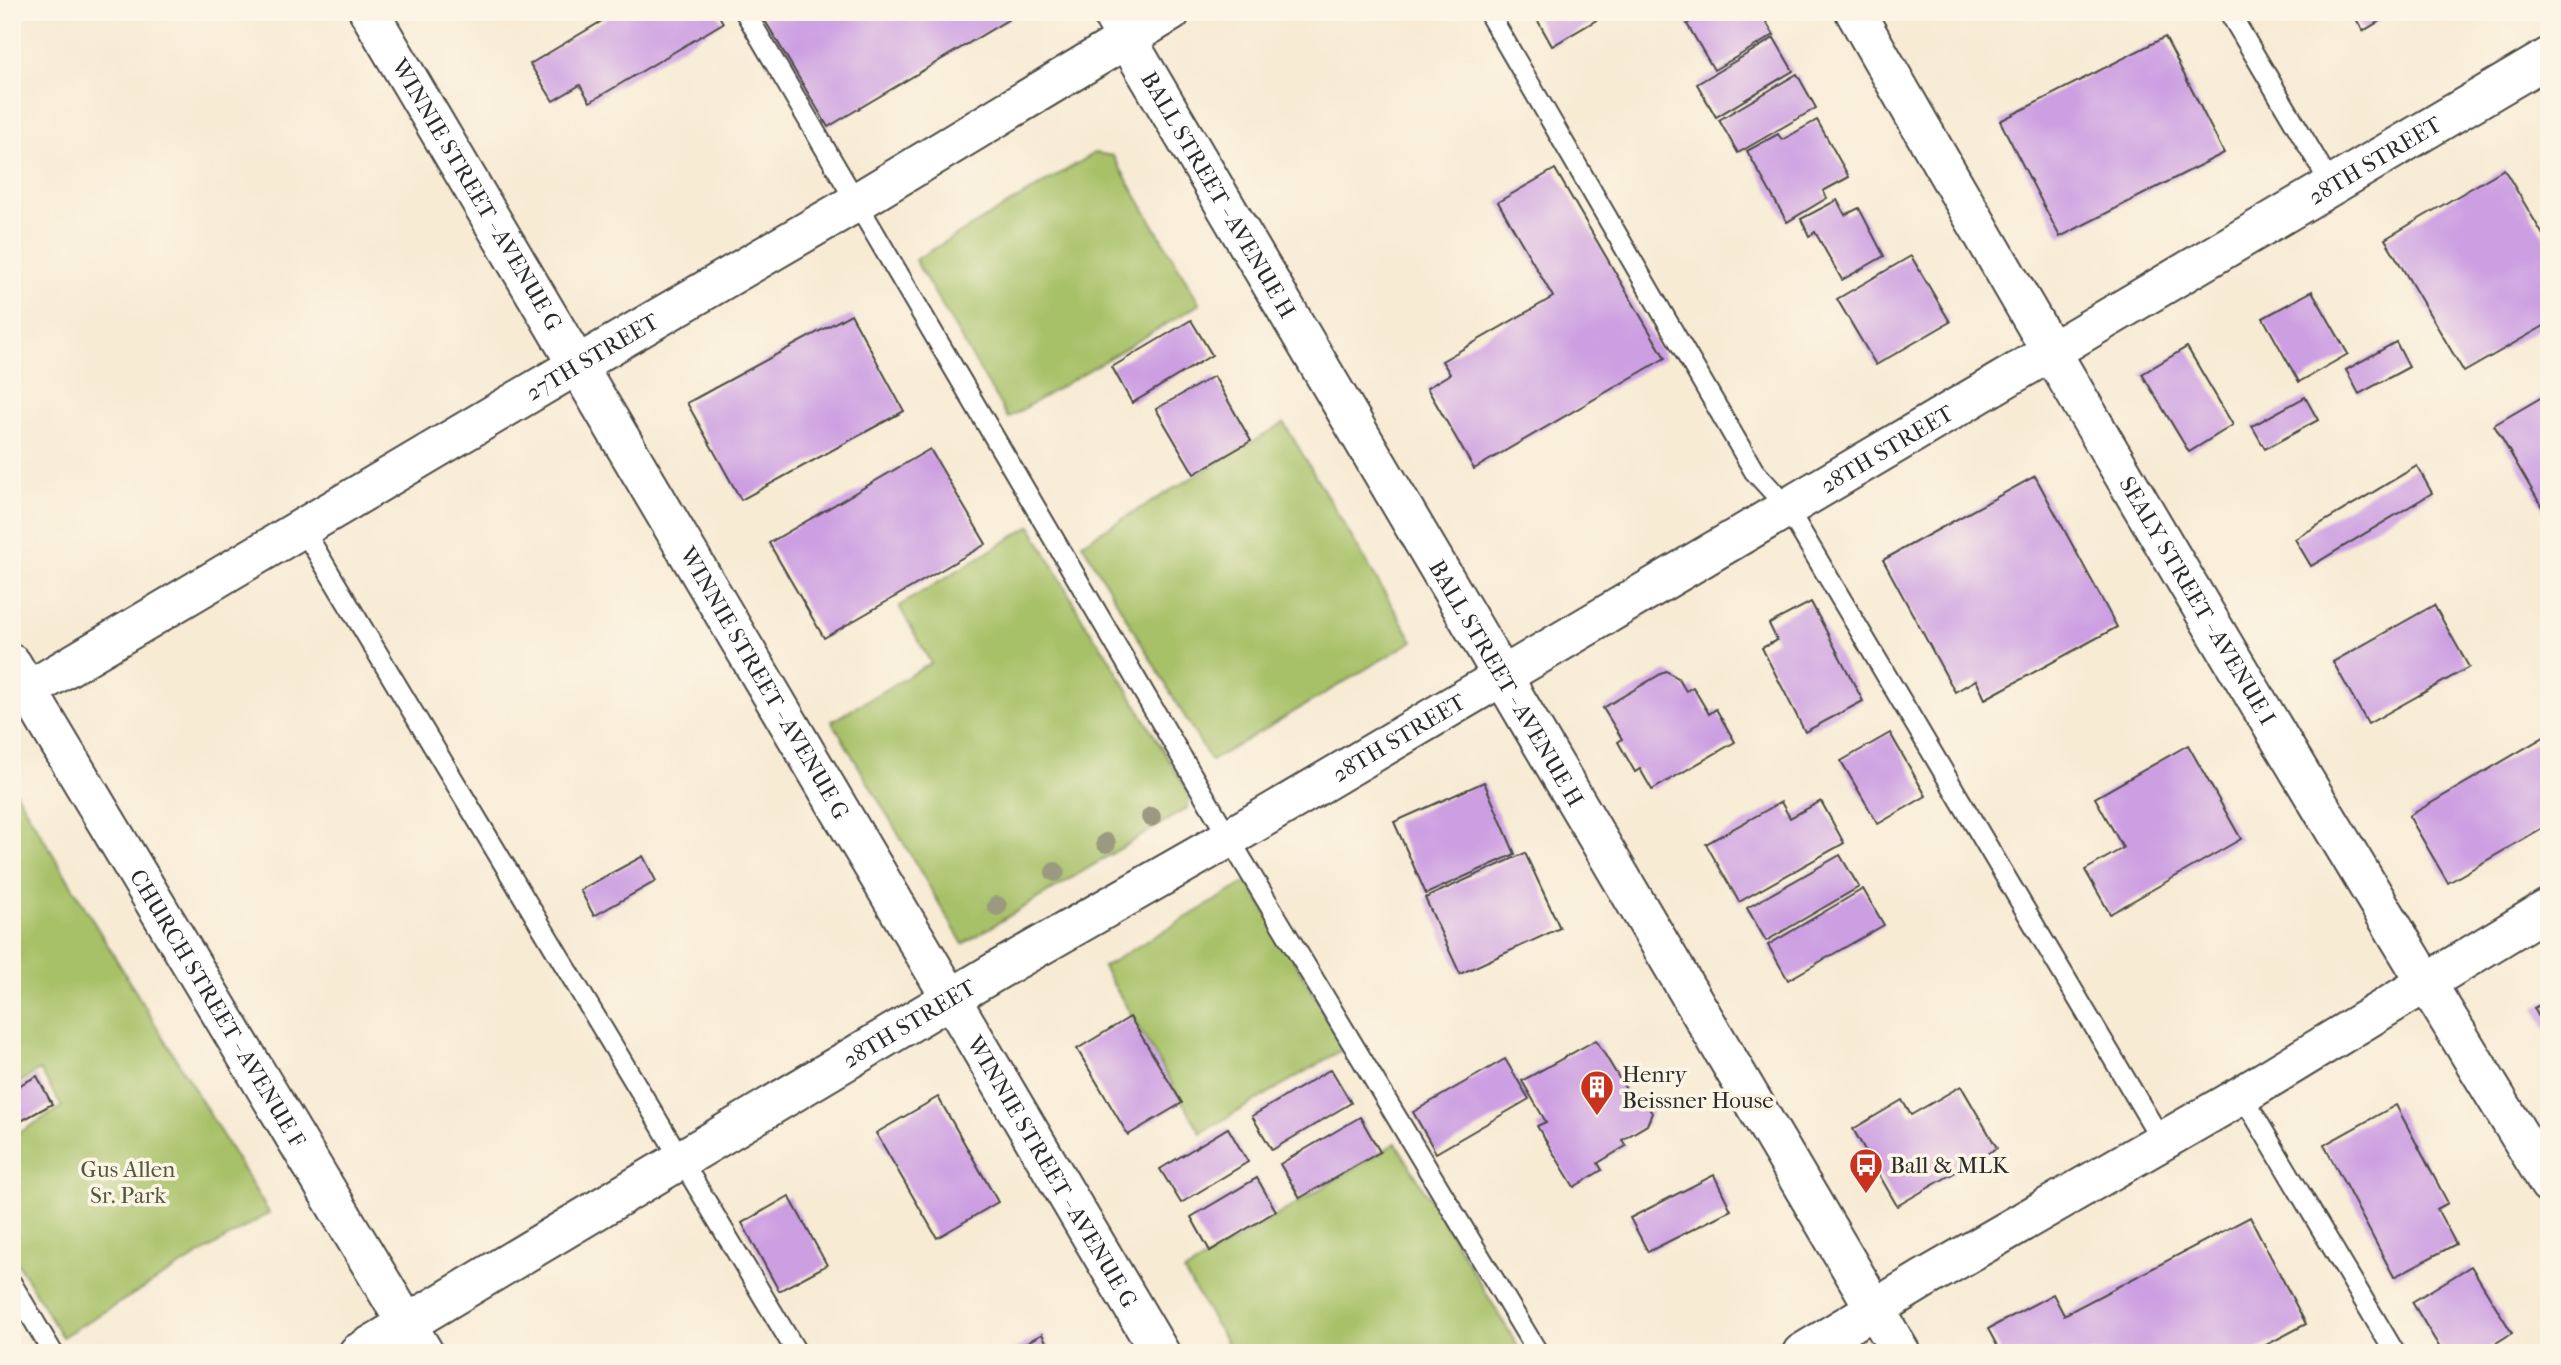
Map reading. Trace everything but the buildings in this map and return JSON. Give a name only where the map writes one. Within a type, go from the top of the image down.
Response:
[{"type":"street","name":"WINNIE STREET - AVENUE G","points":[[369,12],[1160,1353]]},
{"type":"street","name":"27TH STREET","points":[[18,685],[303,529],[857,202],[1119,25],[1171,12]]},
{"type":"street","name":"SEALY STREET - AVENUE I","points":[[1855,12],[2049,351],[2425,982],[2549,1184]]},
{"type":"street","name":"BALL STREET - AVENUE H","points":[[1119,25],[1901,1353]]},
{"type":"street","name":"28TH STREET","points":[[358,1353],[416,1338],[680,1160],[2549,57]]},
{"type":"street","name":"CHURCH STREET - AVENUE F","points":[[18,685],[416,1338]]},
{"type":"street","points":[[1802,1353],[2242,1095],[2549,908]]},
{"type":"lane","points":[[745,12],[1229,838],[1538,1353]]},
{"type":"lane","points":[[1488,12],[1754,471],[1786,506],[2162,1141]]},
{"type":"lane","points":[[2229,12],[2332,186]]},
{"type":"lane","points":[[303,529],[797,1353]]},
{"type":"lane","points":[[2242,1095],[2395,1353]]},
{"type":"lane","points":[[12,1284],[53,1353]]},
{"type":"green space","points":[[1095,153],[1113,156],[1200,304],[1008,418],[915,260]]},
{"type":"green space","points":[[1284,423],[1413,641],[1211,761],[1082,543]]},
{"type":"green space","points":[[1031,526],[1087,627],[1106,653],[1190,796],[1187,808],[963,944],[832,721],[931,663],[899,606]]},
{"type":"green space","name":"Gus Allen Sr. Park","points":[[13,788],[269,1213],[62,1337],[12,1254],[12,1137],[62,1107],[40,1070],[12,1087]]},
{"type":"green space","points":[[1248,881],[1345,1048],[1201,1133],[1103,967]]},
{"type":"green space","points":[[1396,1143],[1522,1353],[1233,1353],[1184,1272]]},
{"type":"place","name":"Henry Beissner House","points":[[1597,1117]]},
{"type":"place","name":"Ball & MLK","points":[[1866,1195]]}]
